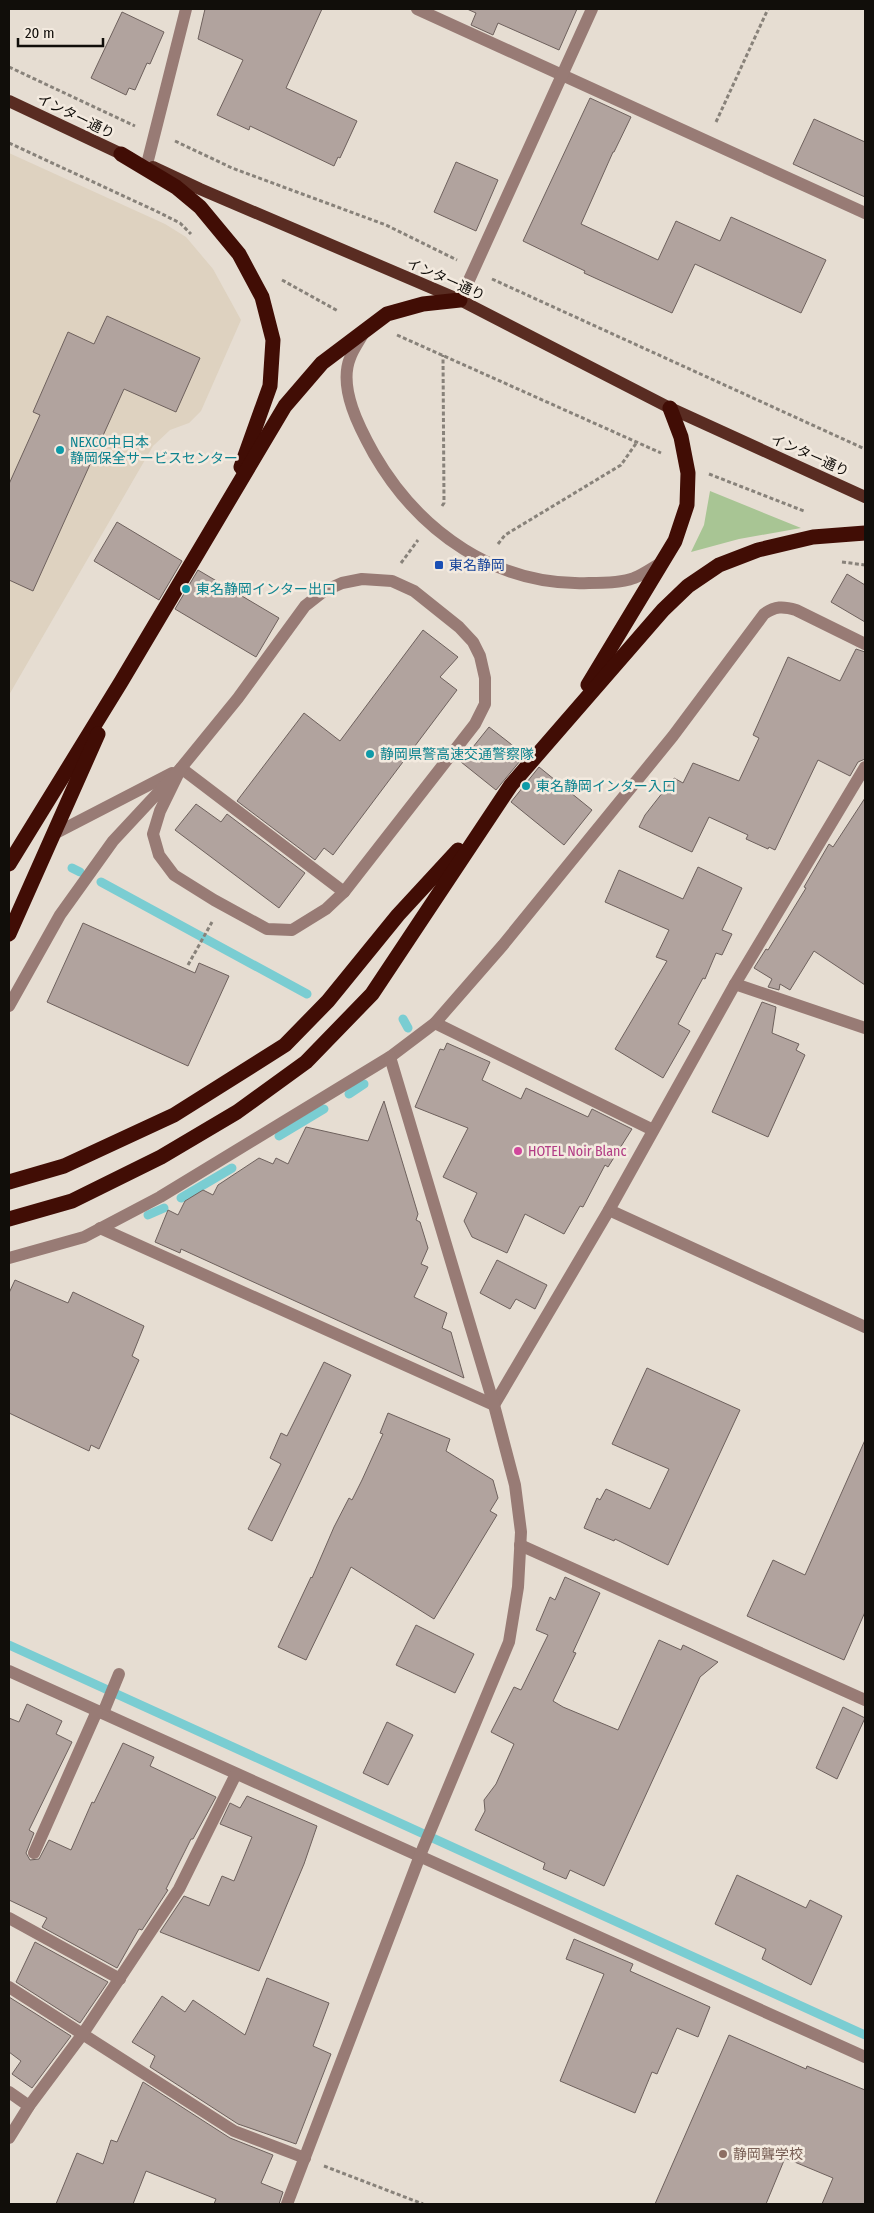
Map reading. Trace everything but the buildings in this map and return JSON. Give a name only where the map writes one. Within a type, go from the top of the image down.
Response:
[{"type":"highway","points":[[121,154],[176,187],[200,207],[239,254],[262,297],[274,340],[270,386],[228,501]]},
{"type":"highway","points":[[9,864],[121,682],[285,406],[322,363],[387,314],[423,304],[460,300]]},
{"type":"highway","points":[[568,720],[675,540],[687,505],[688,473],[681,437],[670,408]]},
{"type":"highway","points":[[9,1219],[72,1200],[161,1157],[237,1112],[306,1062],[372,994],[511,785],[663,610],[688,586],[719,565],[758,550],[813,536],[865,533]]},
{"type":"highway","points":[[9,934],[121,682]]},
{"type":"highway","points":[[9,1182],[64,1166],[174,1115],[285,1045],[328,1001],[398,915],[488,818]]},
{"type":"main road","name":"インター通り","points":[[9,100],[121,154],[460,300],[670,408],[865,497]]},
{"type":"street","points":[[147,164],[186,9]]},
{"type":"street","points":[[417,9],[865,213]]},
{"type":"street","points":[[460,300],[592,9]]},
{"type":"street","points":[[365,330],[349,359],[347,384],[351,409],[385,473],[402,496],[440,534],[485,562],[545,580],[574,584],[634,578],[661,563]]},
{"type":"street","points":[[9,1006],[60,915],[113,841],[181,768],[238,698],[305,606],[324,592],[342,583],[362,579],[392,581],[414,591],[460,627],[473,642],[480,656],[484,678],[485,704],[475,724],[344,892],[326,909],[292,930],[267,929],[214,900],[174,875],[159,855],[153,834],[160,811],[181,768]]},
{"type":"street","points":[[9,1258],[84,1236],[160,1197],[390,1057],[434,1023],[503,945],[673,736],[764,614],[773,607],[785,606],[796,610],[865,644]]},
{"type":"street","points":[[494,1405],[609,1210],[734,984],[865,767]]},
{"type":"street","points":[[54,834],[181,768]]},
{"type":"street","points":[[181,768],[344,892]]},
{"type":"street","points":[[734,984],[865,1028]]},
{"type":"street","points":[[434,1023],[653,1130]]},
{"type":"street","points":[[286,2204],[420,1854],[509,1642],[518,1587],[521,1532],[515,1485],[494,1405],[390,1057]]},
{"type":"street","points":[[609,1210],[865,1327]]},
{"type":"street","points":[[100,1228],[494,1405]]},
{"type":"street","points":[[520,1544],[865,1700]]},
{"type":"street","points":[[9,1671],[102,1710],[236,1774],[420,1854],[865,2058]]},
{"type":"street","points":[[34,1853],[119,1674]]},
{"type":"street","points":[[9,2138],[29,2106],[82,2035],[179,1889],[236,1774]]},
{"type":"street","points":[[9,1918],[120,1979]]},
{"type":"street","points":[[9,1987],[234,2131],[305,2158]]},
{"type":"street","points":[[9,2092],[29,2106]]},
{"type":"path","points":[[707,141],[768,9]]},
{"type":"path","points":[[9,67],[135,126]]},
{"type":"path","points":[[173,139],[232,168],[386,225],[466,265]]},
{"type":"path","points":[[9,143],[180,223],[196,240]]},
{"type":"path","points":[[487,276],[865,449]]},
{"type":"path","points":[[282,280],[338,311]]},
{"type":"path","points":[[395,334],[666,455]]},
{"type":"path","points":[[400,563],[444,503],[443,355]]},
{"type":"path","points":[[485,562],[505,535],[621,465],[637,442]]},
{"type":"path","points":[[706,473],[804,511]]},
{"type":"path","points":[[842,562],[865,565]]},
{"type":"path","points":[[188,965],[214,918]]},
{"type":"path","points":[[305,2158],[423,2204]]},
{"type":"shaded area","points":[[9,153],[165,224],[186,237],[213,269],[241,320],[201,411],[189,423],[170,430],[153,446],[9,695]]},
{"type":"green space","points":[[710,491],[801,528],[739,539],[691,552],[704,525]]},
{"type":"waterway","points":[[72,868],[80,872]]},
{"type":"waterway","points":[[101,882],[307,994]]},
{"type":"waterway","points":[[403,1019],[408,1028]]},
{"type":"waterway","points":[[349,1094],[364,1084]]},
{"type":"waterway","points":[[279,1136],[324,1109]]},
{"type":"waterway","points":[[181,1198],[232,1168]]},
{"type":"waterway","points":[[148,1215],[164,1208]]},
{"type":"waterway","points":[[9,1645],[865,2035]]},
{"type":"place","name":"NEXCO中日本 静岡保全サービスセンター","points":[[60,450]]},
{"type":"place","name":"東名静岡","points":[[439,565]]},
{"type":"place","name":"東名静岡インター出口","points":[[186,589]]},
{"type":"place","name":"静岡県警高速交通警察隊","points":[[370,754]]},
{"type":"place","name":"東名静岡インター入口","points":[[526,786]]},
{"type":"place","name":"HOTEL Noir Blanc","points":[[518,1151]]},
{"type":"place","name":"静岡聾学校","points":[[723,2154]]}]
